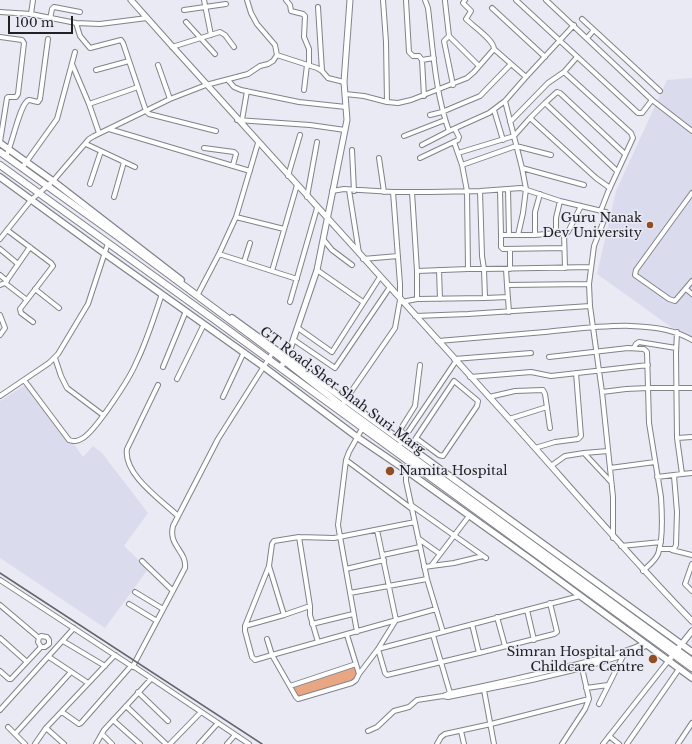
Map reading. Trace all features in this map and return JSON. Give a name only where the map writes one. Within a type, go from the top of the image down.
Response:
[{"type":"main road","points":[[0,142],[53,181],[197,295],[286,360]]},
{"type":"main road","name":"GT Road;Sher Shah Suri Marg","points":[[0,152],[118,236],[692,661]]},
{"type":"main road","name":"GT Road;Sher Shah Suri Marg","points":[[0,164],[412,463],[677,649],[692,668]]},
{"type":"main road","points":[[0,177],[244,352],[357,437],[470,516],[692,678]]},
{"type":"main road","points":[[400,444],[410,448],[677,649],[692,652]]},
{"type":"street","points":[[31,14],[33,0]]},
{"type":"street","points":[[130,0],[509,419],[620,546],[692,621]]},
{"type":"street","points":[[204,0],[210,35]]},
{"type":"street","points":[[0,238],[31,200],[53,181],[86,144],[99,133],[170,99],[206,85],[251,73],[260,66],[270,63],[276,58],[277,55],[275,45],[257,24],[251,13],[248,0]]},
{"type":"street","points":[[286,0],[290,5],[291,11],[303,14],[305,16],[304,37],[309,49],[304,90]]},
{"type":"street","points":[[280,368],[286,360],[294,340],[316,270],[328,219],[332,191],[347,120],[344,82],[350,0]]},
{"type":"street","points":[[383,0],[386,42],[387,102]]},
{"type":"street","points":[[406,0],[409,52],[413,56],[419,56],[422,60],[424,96]]},
{"type":"street","points":[[425,0],[428,8],[442,112],[449,131]]},
{"type":"street","points":[[516,0],[638,113],[642,113],[652,100]]},
{"type":"street","points":[[546,0],[652,100],[692,132]]},
{"type":"street","points":[[445,1],[448,36],[479,66]]},
{"type":"street","points":[[463,1],[471,11],[466,19],[494,44],[494,49],[526,77]]},
{"type":"street","points":[[184,10],[226,4]]},
{"type":"street","points":[[50,18],[54,6],[80,12]]},
{"type":"street","points":[[318,7],[322,71]]},
{"type":"street","points":[[492,8],[545,57]]},
{"type":"street","points":[[0,12],[31,14],[76,23],[106,24],[147,18]]},
{"type":"street","points":[[582,19],[660,91]]},
{"type":"street","points":[[186,22],[215,54]]},
{"type":"street","points":[[76,23],[80,36],[90,48],[121,40],[146,111],[149,114],[216,131]]},
{"type":"street","points":[[422,145],[494,110],[505,101],[574,25]]},
{"type":"street","points":[[587,38],[594,30]]},
{"type":"street","points":[[172,47],[222,32],[234,46]]},
{"type":"street","points":[[448,36],[444,41],[453,85]]},
{"type":"street","points":[[0,37],[22,40],[24,43],[18,94],[16,97],[7,98],[0,142]]},
{"type":"street","points":[[6,156],[10,150],[19,115],[26,102],[29,100],[38,102],[40,99],[48,39]]},
{"type":"street","points":[[344,94],[364,96],[387,102],[404,102],[453,85],[467,78],[494,49]]},
{"type":"street","points":[[22,168],[57,119],[75,52]]},
{"type":"street","points":[[277,55],[308,65],[322,71],[328,78],[344,82]]},
{"type":"street","points":[[510,122],[548,83],[564,72],[577,57]]},
{"type":"street","points":[[422,60],[434,58]]},
{"type":"street","points":[[96,70],[129,61]]},
{"type":"street","points":[[72,64],[99,133]]},
{"type":"street","points":[[430,115],[442,112],[480,96],[511,64]]},
{"type":"street","points":[[158,65],[170,99]]},
{"type":"street","points":[[564,72],[633,135],[602,210]]},
{"type":"street","points":[[228,80],[237,88],[247,92],[299,102],[346,107]]},
{"type":"street","points":[[88,104],[138,87]]},
{"type":"street","points":[[239,120],[247,92]]},
{"type":"street","points":[[458,153],[514,136],[544,103],[556,93],[560,93],[625,154]]},
{"type":"street","points":[[505,101],[526,189],[518,235]]},
{"type":"street","points":[[544,103],[617,171]]},
{"type":"street","points":[[494,110],[503,140]]},
{"type":"street","points":[[530,118],[596,178],[610,188]]},
{"type":"street","points":[[239,120],[310,125],[345,130]]},
{"type":"street","points":[[404,136],[445,120]]},
{"type":"street","points":[[109,128],[250,171]]},
{"type":"street","points":[[420,158],[454,142],[459,138],[455,129]]},
{"type":"street","points":[[288,176],[300,135]]},
{"type":"street","points":[[307,197],[317,142]]},
{"type":"street","points":[[454,142],[462,165],[467,191],[468,269]]},
{"type":"street","points":[[197,295],[219,254],[236,217],[258,143]]},
{"type":"street","points":[[86,144],[135,167]]},
{"type":"street","points":[[462,165],[516,146],[551,155]]},
{"type":"street","points":[[204,148],[234,152],[236,154],[233,165]]},
{"type":"street","points":[[352,150],[354,191]]},
{"type":"street","points":[[90,184],[101,151]]},
{"type":"street","points":[[378,158],[384,192]]},
{"type":"street","points":[[114,197],[124,162]]},
{"type":"street","points":[[522,168],[584,185]]},
{"type":"street","points":[[272,271],[297,185]]},
{"type":"street","points":[[332,191],[480,191],[517,188],[526,189],[560,201],[605,211],[606,215],[594,246],[589,284],[590,306],[597,351],[610,468],[614,512],[613,538]]},
{"type":"street","points":[[508,189],[509,235]]},
{"type":"street","points":[[349,190],[361,256]]},
{"type":"street","points":[[500,190],[501,247],[503,249],[564,248]]},
{"type":"street","points":[[480,191],[485,298]]},
{"type":"street","points":[[343,403],[395,328],[401,301],[393,192]]},
{"type":"street","points":[[412,192],[417,271],[417,300]]},
{"type":"street","points":[[535,235],[536,212],[540,194]]},
{"type":"street","points":[[692,194],[636,270],[635,275],[637,278],[672,301],[675,301],[692,281]]},
{"type":"street","points":[[556,233],[556,218],[560,201]]},
{"type":"street","points":[[501,235],[535,235],[568,232],[581,206]]},
{"type":"street","points":[[290,302],[317,208]]},
{"type":"street","points":[[236,217],[284,229]]},
{"type":"street","points":[[7,230],[53,266],[20,311],[33,322]]},
{"type":"street","points":[[564,233],[565,268]]},
{"type":"street","points":[[323,239],[332,250],[352,264]]},
{"type":"street","points":[[0,396],[55,358],[88,304],[108,243]]},
{"type":"street","points":[[244,262],[250,243]]},
{"type":"street","points":[[0,285],[6,282],[30,247]]},
{"type":"street","points":[[509,312],[507,285],[510,249]]},
{"type":"street","points":[[0,250],[18,264]]},
{"type":"street","points":[[219,254],[297,279]]},
{"type":"street","points":[[361,256],[398,256]]},
{"type":"street","points":[[417,271],[591,267]]},
{"type":"street","points":[[316,270],[363,302]]},
{"type":"street","points":[[439,270],[440,299]]},
{"type":"street","points":[[0,275],[27,300]]},
{"type":"street","points":[[298,328],[332,352],[380,277]]},
{"type":"street","points":[[507,285],[589,284]]},
{"type":"street","points":[[294,340],[335,368],[390,288]]},
{"type":"street","points":[[35,289],[59,308]]},
{"type":"street","points":[[686,289],[692,294]]},
{"type":"street","points":[[24,380],[69,440],[75,442],[84,438],[103,415],[136,364],[162,294]]},
{"type":"street","points":[[401,301],[508,297]]},
{"type":"street","points":[[415,316],[509,312],[590,306]]},
{"type":"street","points":[[163,367],[186,311]]},
{"type":"street","points":[[0,317],[5,328],[0,336]]},
{"type":"street","points":[[177,379],[204,324]]},
{"type":"street","points":[[438,340],[637,326],[677,332],[692,340]]},
{"type":"street","points":[[677,332],[677,438],[682,474]]},
{"type":"street","points":[[634,348],[638,342],[676,348]]},
{"type":"street","points":[[549,357],[634,348],[646,350],[648,365],[649,423],[661,497],[661,542],[654,560],[643,571]]},
{"type":"street","points":[[223,397],[244,352]]},
{"type":"street","points":[[62,712],[79,724],[81,723],[132,666],[185,568],[185,562],[173,542],[173,526],[221,434],[273,352]]},
{"type":"street","points":[[455,360],[532,352]]},
{"type":"street","points":[[55,358],[67,388],[103,415]]},
{"type":"street","points":[[400,444],[455,360]]},
{"type":"street","points":[[406,436],[400,430],[415,406],[420,365]]},
{"type":"street","points":[[470,377],[532,372],[547,376],[648,365]]},
{"type":"street","points":[[535,448],[555,442],[578,439],[581,436],[576,373]]},
{"type":"street","points":[[410,448],[416,438],[454,381],[478,400],[477,406],[443,456],[416,438]]},
{"type":"street","points":[[158,385],[127,449],[126,456],[131,470],[137,478],[178,516]]},
{"type":"street","points":[[602,392],[648,388],[692,388]]},
{"type":"street","points":[[489,397],[515,391],[541,389],[544,391],[550,428]]},
{"type":"street","points":[[509,419],[547,406]]},
{"type":"street","points":[[413,411],[419,416]]},
{"type":"street","points":[[357,632],[340,537],[339,518],[346,460],[363,427]]},
{"type":"street","points":[[677,438],[692,437]]},
{"type":"street","points":[[551,466],[565,456],[608,451]]},
{"type":"street","points":[[584,453],[611,482]]},
{"type":"street","points":[[346,460],[484,557],[424,567]]},
{"type":"street","points":[[610,468],[655,462]]},
{"type":"street","points":[[412,463],[405,477],[424,567],[443,632]]},
{"type":"street","points":[[657,477],[692,473]]},
{"type":"street","points":[[671,550],[674,549],[676,545],[677,529],[677,506],[674,476]]},
{"type":"street","points":[[431,566],[470,516]]},
{"type":"street","points":[[415,522],[340,537],[325,539],[299,537],[274,541],[272,544],[269,566],[245,626],[245,631],[253,659],[258,660],[436,609]]},
{"type":"street","points":[[266,639],[272,655],[296,698],[300,699],[352,683],[356,680],[396,620],[377,530]]},
{"type":"street","points":[[299,537],[310,606],[310,615],[318,642]]},
{"type":"street","points":[[418,538],[440,554]]},
{"type":"street","points":[[620,546],[661,542]]},
{"type":"street","points":[[346,569],[420,547]]},
{"type":"street","points":[[659,549],[692,555]]},
{"type":"street","points":[[142,561],[173,591]]},
{"type":"street","points":[[692,564],[685,584],[692,591]]},
{"type":"street","points":[[269,566],[284,615]]},
{"type":"street","points":[[350,594],[427,579]]},
{"type":"street","points":[[1,582],[74,628],[249,744]]},
{"type":"street","points":[[135,592],[163,609]]},
{"type":"street","points":[[378,649],[580,596]]},
{"type":"street","points":[[129,604],[157,621]]},
{"type":"street","points":[[378,649],[385,673],[387,675],[534,640],[557,632],[550,604]]},
{"type":"street","points":[[0,605],[39,638],[38,642],[41,646]]},
{"type":"street","points":[[245,626],[310,606]]},
{"type":"street","points":[[527,610],[534,640]]},
{"type":"street","points":[[312,624],[354,614]]},
{"type":"street","points":[[497,617],[505,646]]},
{"type":"street","points":[[472,624],[479,653]]},
{"type":"street","points":[[0,710],[74,628]]},
{"type":"street","points":[[603,744],[692,631]]},
{"type":"street","points":[[347,635],[359,674]]},
{"type":"street","points":[[433,635],[450,693]]},
{"type":"street","points":[[0,671],[11,680],[41,646],[46,646],[49,644],[49,640],[45,636],[41,636],[39,638]]},
{"type":"street","points":[[0,638],[27,662]]},
{"type":"street","points":[[62,641],[105,666]]},
{"type":"street","points":[[368,731],[377,727],[397,710],[409,707],[420,699],[443,696],[448,697],[582,668],[624,656],[646,644]]},
{"type":"street","points":[[443,696],[450,693],[575,665],[646,644]]},
{"type":"street","points":[[35,744],[46,728],[115,655]]},
{"type":"street","points":[[599,704],[624,656]]},
{"type":"street","points":[[49,657],[88,683]]},
{"type":"street","points":[[290,686],[356,664]]},
{"type":"street","points":[[562,744],[585,709],[588,699],[582,668]]},
{"type":"street","points":[[627,744],[679,669]]},
{"type":"street","points":[[15,734],[71,672]]},
{"type":"street","points":[[96,744],[113,720],[151,679]]},
{"type":"street","points":[[586,688],[608,685]]},
{"type":"street","points":[[484,690],[494,744]]},
{"type":"street","points":[[138,692],[168,721]]},
{"type":"street","points":[[436,744],[445,734],[491,724],[588,699]]},
{"type":"street","points":[[126,706],[166,744]]},
{"type":"street","points":[[170,744],[201,712]]},
{"type":"street","points":[[113,720],[140,744]]},
{"type":"street","points":[[678,744],[692,723]]},
{"type":"street","points":[[199,744],[218,724]]},
{"type":"street","points":[[8,727],[25,744]]},
{"type":"street","points":[[46,728],[64,744]]},
{"type":"street","points":[[461,731],[464,744]]},
{"type":"street","points":[[102,734],[112,744]]},
{"type":"street","points":[[227,744],[235,735]]},
{"type":"street","points":[[609,736],[619,744]]},
{"type":"shaded area","name":"Guru Nanak Dev University","points":[[692,78],[692,342],[597,274],[616,191],[667,80]]},
{"type":"shaded area","points":[[30,382],[83,457],[93,446],[102,453],[148,513],[124,546],[148,569],[105,628],[0,558],[0,401]]},
{"type":"shaded area","points":[[354,667],[357,673],[355,679],[298,697],[293,686]]},
{"type":"railway","points":[[0,573],[262,744]]},
{"type":"place","name":"Guru Nanak Dev University","points":[[650,225]]},
{"type":"place","name":"Namita Hospital","points":[[390,471]]},
{"type":"place","name":"Simran Hospital and Childcare Centre","points":[[653,659]]}]
